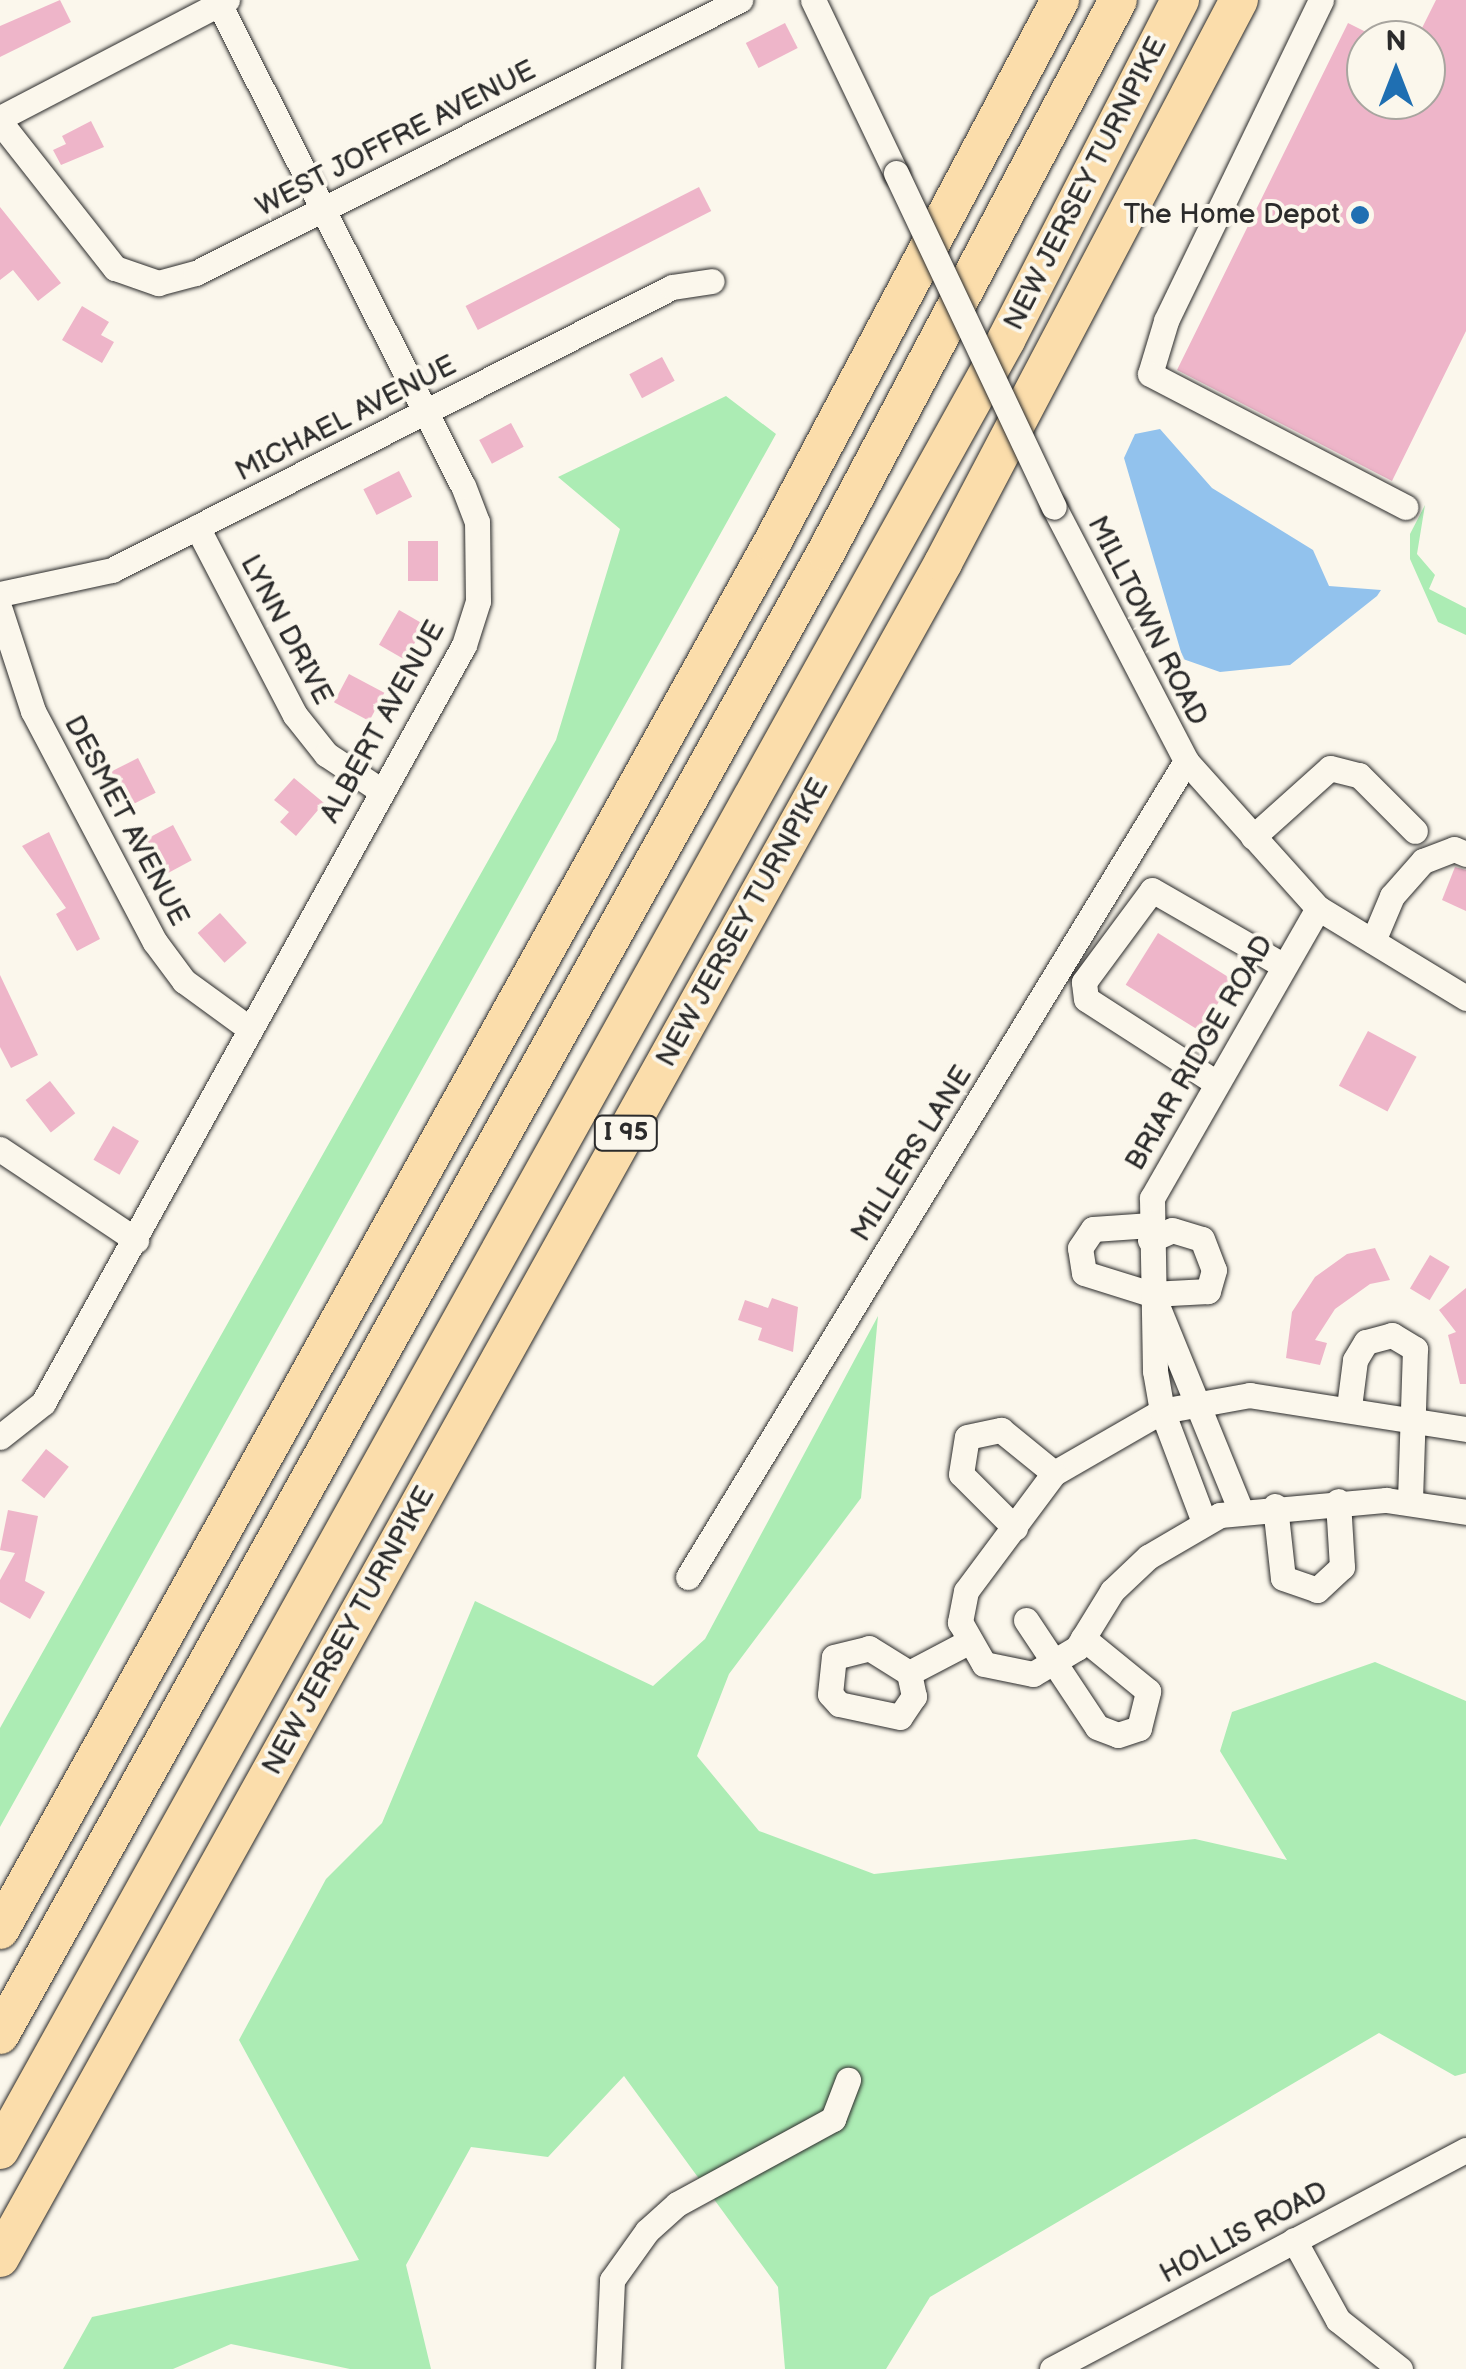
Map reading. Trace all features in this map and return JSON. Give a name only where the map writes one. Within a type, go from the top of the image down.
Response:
[{"type":"highway","points":[[0,1930],[763,560],[1060,0]]},
{"type":"highway","name":"NEW JERSEY TURNPIKE","points":[[0,2035],[845,519],[1118,0]]},
{"type":"highway","name":"NEW JERSEY TURNPIKE","points":[[0,2150],[987,374],[1180,0]]},
{"type":"highway","name":"NEW JERSEY TURNPIKE","points":[[0,2258],[943,563],[1239,0]]},
{"type":"street","name":"WEST JOFFRE AVENUE","points":[[0,120],[85,236],[115,268],[158,284],[196,273],[740,0]]},
{"type":"street","name":"MILLTOWN ROAD","points":[[813,0],[1054,508],[1186,761],[1318,908],[1466,998]]},
{"type":"street","points":[[1321,0],[1166,322],[1150,374],[1406,507]]},
{"type":"street","name":"ALBERT AVENUE","points":[[0,1437],[43,1403],[136,1240],[247,1026],[464,645],[478,601],[477,522],[221,1]]},
{"type":"street","points":[[0,120],[221,1]]},
{"type":"street","name":"MICHAEL AVENUE","points":[[0,594],[112,570],[672,287],[712,281]]},
{"type":"street","name":"LYNN DRIVE","points":[[198,528],[295,716],[326,754],[380,790]]},
{"type":"street","name":"DESMET AVENUE","points":[[0,610],[33,712],[155,942],[184,980],[247,1026]]},
{"type":"street","name":"MILLERS LANE","points":[[688,1577],[1186,761]]},
{"type":"street","points":[[1252,837],[1330,768],[1359,775],[1414,830]]},
{"type":"street","points":[[1372,941],[1392,896],[1423,861],[1454,849],[1466,854]]},
{"type":"street","points":[[1214,1082],[1086,998],[1084,982],[1152,890],[1284,966]]},
{"type":"street","name":"BRIAR RIDGE ROAD","points":[[1204,1522],[1162,1410],[1152,1294],[1151,1232],[1158,1176],[1318,908]]},
{"type":"street","points":[[0,1149],[136,1240]]},
{"type":"street","points":[[1092,1228],[1172,1230],[1202,1238],[1214,1270],[1208,1290],[1152,1294],[1094,1282],[1079,1260],[1092,1228]]},
{"type":"street","name":"BRIAR RIDGE ROAD","points":[[1152,1294],[1199,1400],[1240,1511]]},
{"type":"street","points":[[1349,1407],[1358,1353],[1392,1335],[1420,1362],[1410,1502]]},
{"type":"street","points":[[1466,1429],[1349,1407],[1250,1394],[1199,1400],[1162,1410],[1054,1473],[966,1591],[960,1622],[984,1664],[1005,1672],[1057,1665],[1083,1638],[1124,1580],[1204,1522],[1240,1511],[1338,1501],[1410,1502],[1466,1512]]},
{"type":"street","points":[[1015,1528],[978,1490],[957,1461],[978,1430],[1008,1434],[1054,1473]]},
{"type":"street","points":[[1276,1506],[1277,1551],[1294,1587],[1330,1584],[1342,1567],[1338,1501]]},
{"type":"street","points":[[1026,1620],[1097,1727],[1118,1735],[1140,1728],[1148,1691],[1083,1638]]},
{"type":"street","points":[[909,1673],[968,1642]]},
{"type":"street","points":[[608,2369],[612,2280],[647,2231],[677,2204],[834,2119],[848,2080]]},
{"type":"street","name":"HOLLIS ROAD","points":[[1052,2369],[1466,2150]]},
{"type":"street","points":[[1294,2240],[1338,2320],[1400,2369]]},
{"type":"green space","points":[[726,396],[776,434],[0,1827],[0,1728],[556,740],[620,529],[558,477]]},
{"type":"green space","points":[[1425,505],[1417,554],[1435,575],[1429,589],[1466,608],[1466,635],[1438,622],[1410,559],[1410,534]]},
{"type":"green space","points":[[878,1316],[861,1498],[729,1674],[697,1756],[759,1831],[874,1874],[1195,1839],[1287,1860],[1220,1751],[1232,1712],[1375,1662],[1466,1701],[1466,2073],[1455,2076],[1379,2033],[930,2297],[886,2369],[785,2369],[778,2287],[624,2076],[548,2157],[471,2147],[406,2265],[431,2369],[350,2369],[231,2344],[173,2369],[63,2369],[92,2317],[359,2260],[239,2040],[326,1879],[382,1823],[475,1601],[653,1686],[705,1639]]},
{"type":"water","points":[[1160,429],[1212,488],[1313,550],[1329,586],[1381,590],[1377,596],[1290,665],[1220,672],[1183,659],[1124,458],[1135,434]]},
{"type":"building","points":[[60,0],[71,22],[0,57],[0,26]]},
{"type":"building","name":"The Home Depot","points":[[1436,0],[1466,0],[1466,331],[1392,481],[1177,370],[1346,27],[1346,120],[1446,120],[1446,20],[1426,20]]},
{"type":"building","points":[[785,23],[798,48],[759,68],[746,43]]},
{"type":"building","points":[[91,121],[104,147],[61,165],[53,150],[66,144],[62,136]]},
{"type":"building","points":[[699,187],[711,211],[478,330],[466,306]]},
{"type":"building","points":[[0,207],[61,283],[38,301],[13,270],[0,280]]},
{"type":"building","points":[[82,306],[109,322],[101,335],[114,342],[102,363],[62,340]]},
{"type":"building","points":[[662,357],[675,381],[642,398],[629,374]]},
{"type":"building","points":[[511,423],[524,447],[492,464],[479,440]]},
{"type":"building","points":[[399,471],[412,497],[377,515],[363,489]]},
{"type":"building","points":[[408,541],[438,541],[438,581],[408,581]]},
{"type":"building","points":[[399,610],[425,625],[405,660],[379,645]]},
{"type":"building","points":[[349,674],[384,693],[369,721],[334,702]]},
{"type":"building","points":[[138,758],[156,793],[129,806],[111,772]]},
{"type":"building","points":[[294,778],[324,803],[296,836],[280,822],[289,812],[274,800]]},
{"type":"building","points":[[173,825],[192,860],[165,874],[147,839]]},
{"type":"building","points":[[49,832],[100,939],[77,951],[56,914],[66,908],[22,846]]},
{"type":"building","points":[[1455,867],[1466,870],[1466,911],[1442,900]]},
{"type":"building","points":[[220,913],[247,943],[224,963],[198,933]]},
{"type":"building","points":[[1158,933],[1233,980],[1200,1031],[1126,985]]},
{"type":"building","points":[[0,975],[38,1055],[11,1068],[0,1047]]},
{"type":"building","points":[[1368,1031],[1417,1057],[1387,1112],[1339,1086]]},
{"type":"building","points":[[50,1081],[75,1113],[51,1132],[26,1100]]},
{"type":"building","points":[[113,1126],[139,1141],[119,1175],[94,1160]]},
{"type":"building","points":[[1375,1248],[1390,1280],[1370,1284],[1335,1309],[1315,1340],[1327,1343],[1320,1365],[1286,1358],[1292,1312],[1315,1277],[1347,1254]]},
{"type":"building","points":[[1430,1255],[1450,1267],[1430,1300],[1410,1288]]},
{"type":"building","points":[[1466,1288],[1466,1384],[1460,1384],[1448,1335],[1456,1332],[1439,1310]]},
{"type":"building","points":[[772,1298],[798,1307],[793,1352],[758,1340],[762,1328],[738,1320],[745,1300],[768,1308]]},
{"type":"building","points":[[46,1449],[69,1467],[44,1498],[21,1481]]},
{"type":"building","points":[[8,1510],[38,1516],[25,1581],[45,1592],[30,1619],[0,1602],[0,1580],[15,1553],[0,1550]]},
{"type":"place","name":"The Home Depot","points":[[1360,215]]}]
